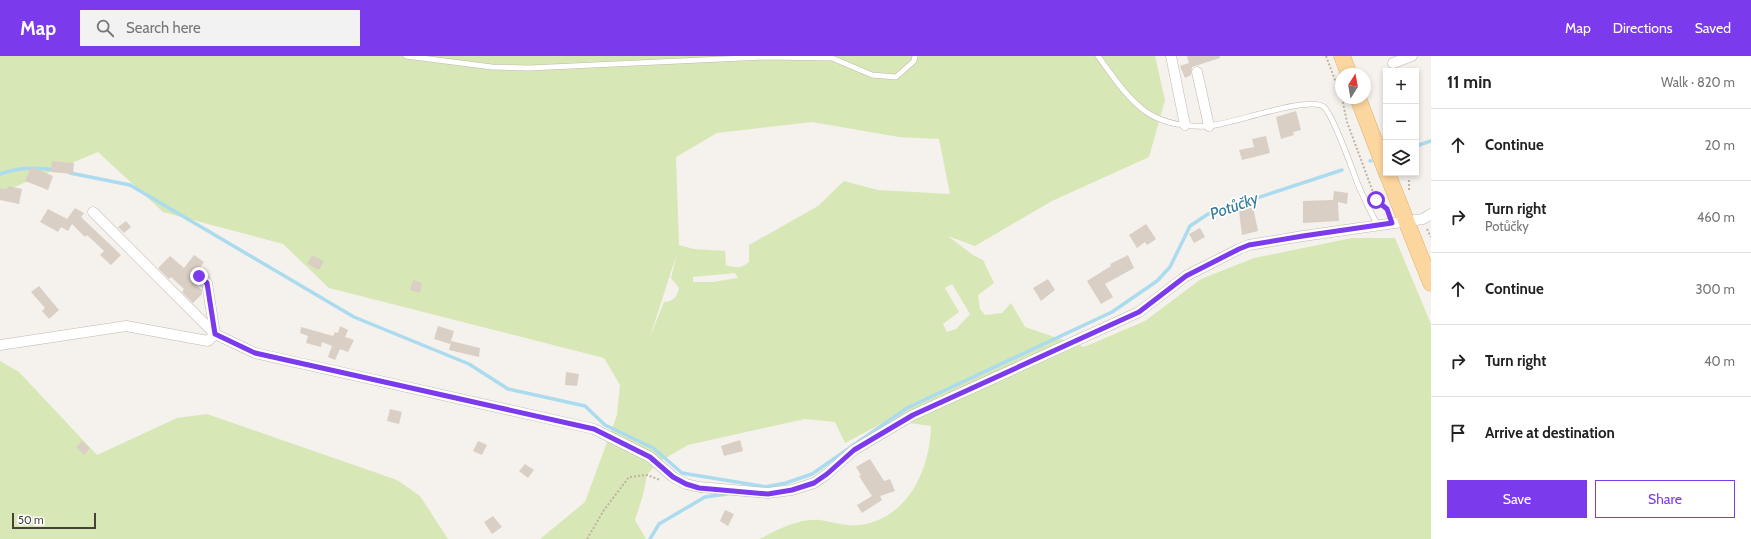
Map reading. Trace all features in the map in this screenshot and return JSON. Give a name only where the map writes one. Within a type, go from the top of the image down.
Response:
[{"type":"main road","points":[[1342,56],[1347,68]]},
{"type":"main road","points":[[1360,104],[1383,164]]},
{"type":"main road","points":[[1387,176],[1399,222],[1431,283]]},
{"type":"street","points":[[1171,56],[1185,125]]},
{"type":"street","points":[[1393,63],[1412,56]]},
{"type":"street","points":[[1197,72],[1209,126]]},
{"type":"street","points":[[93,212],[215,334],[255,353],[594,429],[650,457],[673,477],[686,484],[720,490],[768,494],[792,490],[814,483],[827,474],[854,450],[913,415],[1139,312],[1186,276],[1239,249],[1249,245],[1303,236],[1423,219],[1431,214]]},
{"type":"street","points":[[199,276],[207,283],[215,334]]},
{"type":"street","points":[[0,345],[126,326],[208,340],[215,334]]},
{"type":"lane","points":[[406,56],[492,67],[529,68],[766,57],[832,58],[872,75],[896,76],[914,61],[915,56]]},
{"type":"lane","points":[[1098,56],[1132,99],[1145,111],[1165,121],[1185,125],[1209,126],[1240,120],[1300,104],[1317,104],[1323,106],[1328,112],[1360,189],[1378,226]]},
{"type":"path","points":[[1326,56],[1335,81]]},
{"type":"path","points":[[1343,104],[1347,122],[1376,200],[1399,222]]},
{"type":"path","points":[[587,539],[604,510],[629,477],[647,475],[663,481]]},
{"type":"green space","points":[[0,56],[1155,56],[1165,100],[1149,157],[1052,201],[975,246],[948,236],[973,255],[983,260],[994,283],[978,295],[980,309],[985,315],[1002,313],[1011,303],[1025,327],[1084,347],[1145,321],[1201,279],[1254,258],[1352,238],[1395,238],[1431,324],[1431,539],[760,539],[797,522],[820,520],[845,525],[860,525],[877,521],[891,513],[903,502],[921,475],[930,443],[931,426],[888,420],[845,443],[835,422],[805,419],[688,445],[657,463],[647,475],[643,495],[635,520],[646,539],[540,539],[585,502],[617,415],[620,385],[604,358],[329,288],[283,244],[163,212],[98,152],[0,193]],"holes":[[[812,122],[899,137],[939,139],[950,194],[878,190],[844,181],[818,206],[749,245],[749,262],[738,267],[726,265],[725,251],[694,249],[679,245],[676,157],[717,133]],[[677,253],[671,278],[679,288],[673,300],[664,302],[650,337]],[[735,273],[738,278],[712,282],[693,282],[693,277]],[[952,284],[970,314],[956,329],[947,332],[943,324],[959,312],[945,288]]]},
{"type":"green space","points":[[0,361],[19,372],[97,455],[177,418],[207,414],[397,480],[420,496],[448,539],[0,539]]},
{"type":"building","points":[[1187,56],[1220,56],[1220,58],[1192,67],[1191,75],[1185,78],[1180,66],[1189,63]]},
{"type":"building","points":[[1296,111],[1301,130],[1293,132],[1294,135],[1281,139],[1276,117]]},
{"type":"building","points":[[1266,136],[1270,153],[1242,160],[1239,150],[1254,147],[1252,139]]},
{"type":"building","points":[[52,161],[74,163],[73,174],[51,172]]},
{"type":"building","points":[[31,167],[53,176],[48,190],[25,181]]},
{"type":"building","points":[[8,186],[22,189],[19,204],[0,200],[0,188],[7,189]]},
{"type":"building","points":[[1334,191],[1348,193],[1347,204],[1338,202],[1339,221],[1303,223],[1303,201],[1333,200]]},
{"type":"building","points":[[1253,207],[1258,231],[1242,235],[1239,211]]},
{"type":"building","points":[[75,208],[84,213],[81,217],[121,255],[111,265],[100,255],[104,251],[87,235],[85,237],[72,224],[68,231],[61,227],[58,232],[40,222],[48,209],[67,219]]},
{"type":"building","points":[[126,221],[131,227],[124,233],[118,227]]},
{"type":"building","points":[[1146,224],[1156,239],[1147,245],[1145,242],[1137,248],[1129,235]]},
{"type":"building","points":[[1200,228],[1205,237],[1194,243],[1189,234]]},
{"type":"building","points":[[194,255],[204,262],[199,269],[194,271],[190,280],[202,290],[202,294],[193,303],[182,292],[184,289],[171,277],[169,279],[158,268],[170,256],[184,268]]},
{"type":"building","points":[[312,255],[324,261],[319,270],[307,264]]},
{"type":"building","points":[[1128,255],[1134,268],[1105,284],[1113,297],[1101,304],[1087,281],[1111,266],[1110,264]]},
{"type":"building","points":[[1048,279],[1055,290],[1041,301],[1033,288]]},
{"type":"building","points":[[413,280],[422,283],[420,293],[410,290]]},
{"type":"building","points":[[39,286],[59,310],[49,319],[42,311],[45,308],[31,292]]},
{"type":"building","points":[[340,326],[348,330],[345,337],[354,340],[348,352],[340,349],[335,360],[328,357],[332,346],[322,342],[321,347],[306,343],[308,336],[300,333],[301,327],[333,336],[335,332],[338,333]]},
{"type":"building","points":[[438,326],[454,331],[451,341],[480,348],[479,357],[449,350],[451,342],[450,344],[434,339]]},
{"type":"building","points":[[566,372],[579,374],[577,386],[565,385]]},
{"type":"building","points":[[390,409],[402,412],[399,424],[387,421]]},
{"type":"building","points":[[740,440],[743,451],[724,456],[721,446]]},
{"type":"building","points":[[82,441],[90,448],[84,455],[76,447]]},
{"type":"building","points":[[478,441],[487,445],[482,455],[473,451]]},
{"type":"building","points":[[870,459],[884,481],[890,479],[895,491],[880,496],[882,500],[862,513],[857,505],[872,496],[859,476],[861,475],[856,467]]},
{"type":"building","points":[[525,464],[534,470],[528,478],[519,471]]},
{"type":"building","points":[[725,510],[734,514],[728,526],[720,521]]},
{"type":"building","points":[[493,516],[502,527],[492,534],[484,522]]},
{"type":"waterway","name":"Potůčky","points":[[1419,145],[1431,141]]},
{"type":"waterway","points":[[0,174],[28,168],[56,170]]},
{"type":"waterway","name":"Potůčky","points":[[765,487],[786,483],[812,474],[907,408],[1112,312],[1157,281],[1170,267],[1190,226],[1208,214],[1342,170]]},
{"type":"waterway","points":[[70,173],[130,185],[354,317],[469,364],[508,389],[585,406],[605,425],[653,448],[682,473],[767,487]]},
{"type":"waterway","name":"Potůčky","points":[[650,539],[659,524],[705,497],[727,494]]},
{"type":"route","points":[[199,276],[207,283],[215,334],[255,353],[594,429],[650,457],[673,477],[686,484],[699,488],[768,494],[792,490],[814,483],[827,474],[854,450],[913,415],[1139,312],[1186,276],[1239,249],[1249,245],[1392,223],[1387,209],[1376,200]]}]
